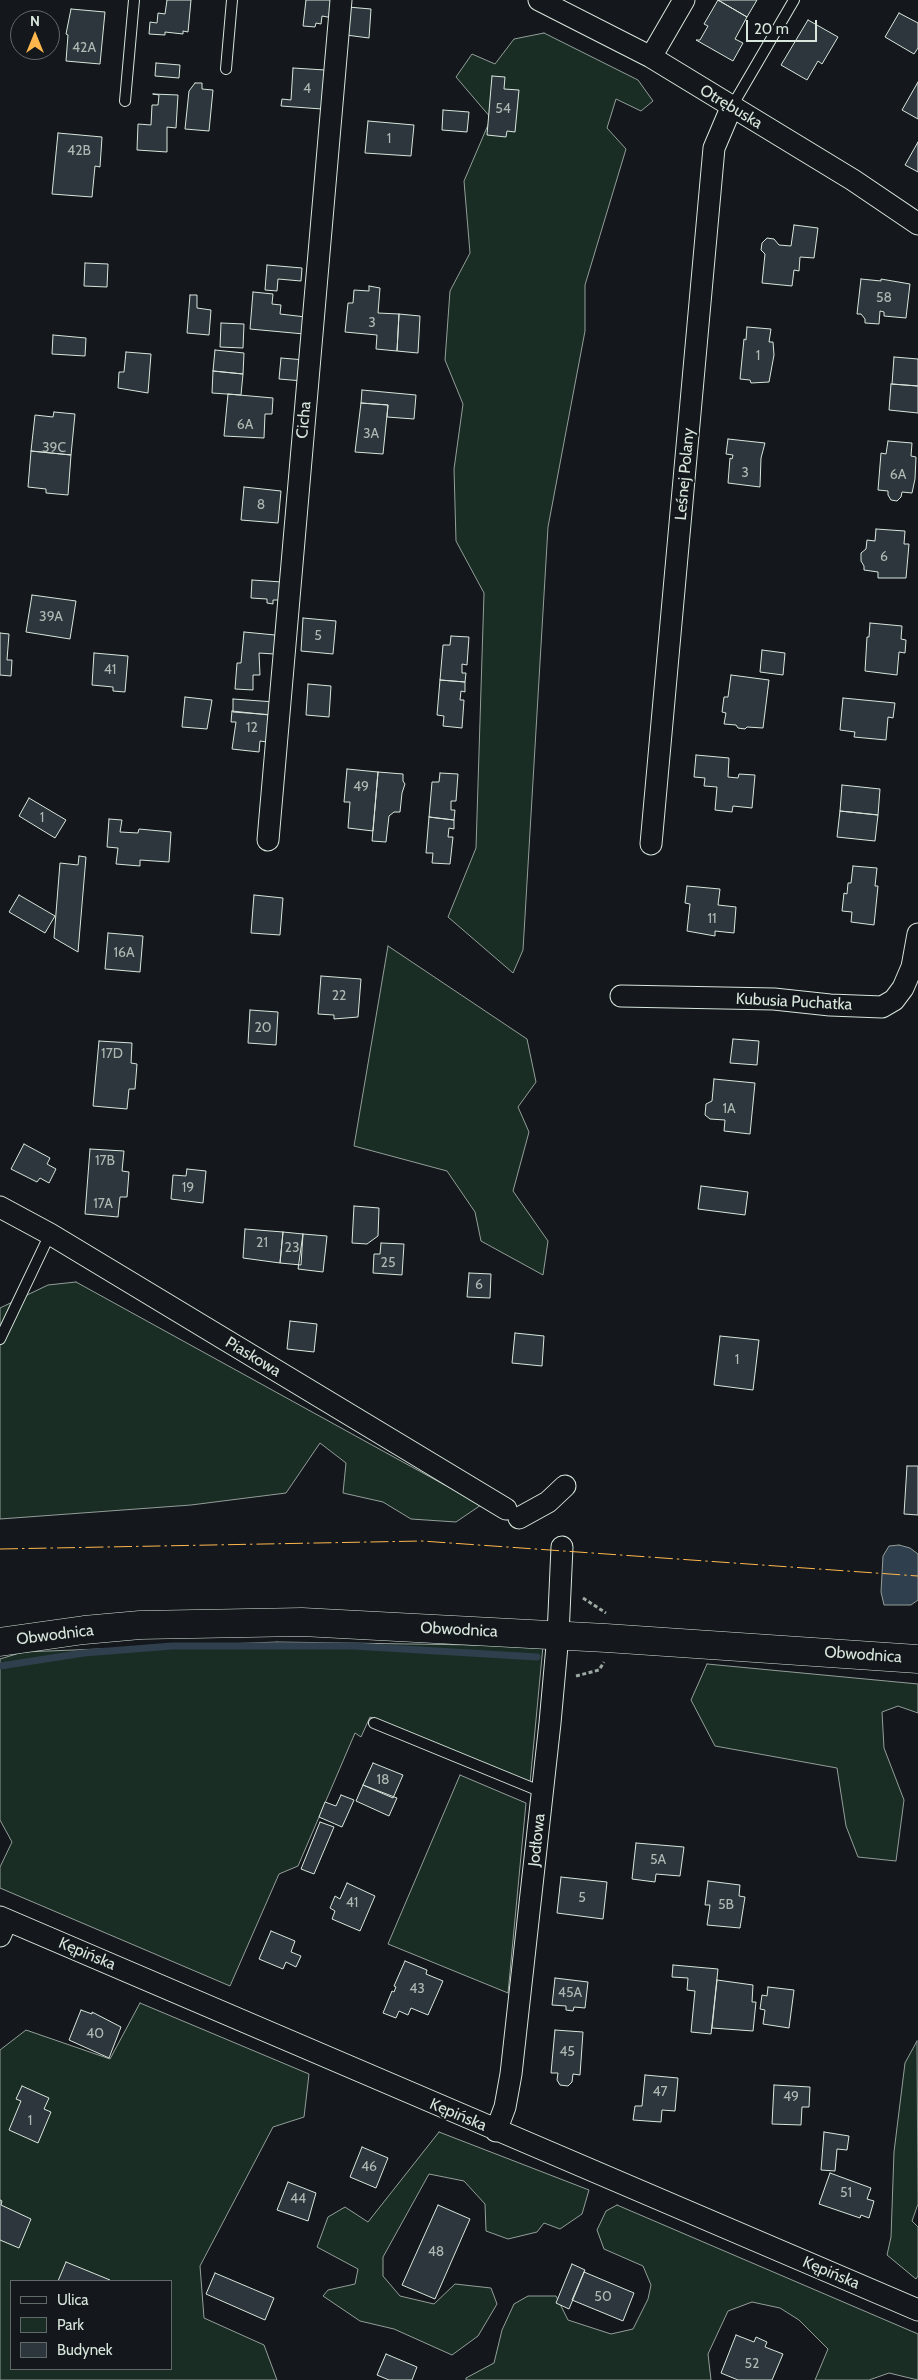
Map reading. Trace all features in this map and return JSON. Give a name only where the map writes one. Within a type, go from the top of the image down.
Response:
[{"type":"main road","name":"Obwodnica","points":[[0,1642],[84,1630],[221,1622],[302,1622],[558,1635],[918,1659]]},
{"type":"street","name":"Cicha","points":[[268,840],[341,0]]},
{"type":"street","name":"Otrębuska","points":[[540,0],[651,58],[853,180],[918,224]]},
{"type":"street","points":[[651,58],[684,0]]},
{"type":"street","name":"Leśnej Polany","points":[[651,844],[714,148],[731,108]]},
{"type":"street","name":"Kubusia Puchatka","points":[[621,996],[774,999],[830,1006],[882,1007],[894,1000],[903,988],[912,967],[918,934]]},
{"type":"street","name":"Piaskowa","points":[[0,1207],[50,1234],[512,1513],[548,1502],[565,1486]]},
{"type":"street","name":"Jodłowa","points":[[496,2131],[505,2107],[512,2074],[558,1635],[562,1547]]},
{"type":"street","name":"Kępińska","points":[[2,1924],[918,2310]]},
{"type":"lane","points":[[126,101],[134,0]]},
{"type":"lane","points":[[226,69],[232,0]]},
{"type":"lane","points":[[731,108],[794,0]]},
{"type":"lane","points":[[0,1339],[50,1234]]},
{"type":"lane","points":[[374,1723],[542,1792]]},
{"type":"green space","points":[[544,33],[638,80],[653,101],[641,111],[616,99],[607,128],[626,149],[585,285],[585,331],[548,527],[523,950],[513,973],[448,917],[476,848],[484,593],[456,541],[454,469],[463,404],[445,360],[450,291],[470,253],[464,181],[491,118],[456,77],[472,54],[495,64],[514,39]]},
{"type":"green space","points":[[388,946],[527,1039],[536,1082],[518,1107],[529,1132],[513,1191],[548,1241],[543,1275],[481,1241],[475,1212],[447,1171],[354,1146]]},
{"type":"green space","points":[[76,1282],[481,1505],[456,1522],[411,1519],[383,1502],[343,1493],[346,1463],[320,1443],[286,1493],[191,1505],[0,1519],[0,1308],[48,1285]]},
{"type":"green space","points":[[277,1642],[543,1646],[530,1783],[370,1717],[361,1737],[355,1733],[298,1866],[279,1874],[230,1986],[0,1888],[0,1867],[12,1842],[0,1820],[0,1659],[23,1652]]},
{"type":"green space","points":[[707,1664],[918,1684],[918,1713],[898,1706],[882,1712],[884,1748],[904,1800],[896,1861],[858,1857],[846,1826],[837,1768],[715,1746],[691,1700]]},
{"type":"green space","points":[[460,1775],[526,1803],[508,1993],[388,1944]]},
{"type":"green space","points":[[140,2003],[309,2074],[304,2117],[273,2127],[200,2266],[204,2318],[264,2345],[277,2380],[0,2380],[0,2050],[26,2030],[110,2059]]},
{"type":"green space","points":[[917,2041],[918,2204],[912,2221],[918,2227],[918,2276],[916,2279],[887,2255],[891,2237],[894,2152],[905,2063]]},
{"type":"green space","points":[[439,2132],[589,2190],[582,2214],[560,2229],[544,2223],[537,2232],[508,2239],[486,2231],[485,2204],[464,2181],[429,2174],[383,2257],[383,2276],[400,2296],[434,2304],[455,2284],[491,2288],[497,2304],[478,2336],[452,2355],[394,2329],[360,2321],[323,2296],[328,2290],[355,2284],[358,2269],[317,2247],[328,2217],[345,2207],[368,2222]]},
{"type":"green space","points":[[617,2205],[918,2334],[918,2380],[889,2373],[869,2380],[815,2380],[828,2349],[799,2320],[780,2308],[752,2302],[728,2311],[708,2354],[711,2380],[466,2380],[466,2378],[494,2363],[502,2330],[514,2304],[528,2296],[556,2296],[568,2320],[611,2334],[633,2329],[648,2299],[651,2285],[643,2266],[604,2249],[597,2230],[606,2211]]},
{"type":"water","points":[[899,1545],[910,1548],[918,1554],[918,1600],[911,1605],[884,1605],[881,1592],[883,1556],[889,1546]]},
{"type":"building","points":[[167,0],[191,0],[188,32],[183,31],[183,34],[165,32],[165,35],[149,34],[150,22],[157,23],[158,13],[165,14]]},
{"type":"building","points":[[306,0],[335,0],[333,18],[322,16],[321,24],[316,23],[315,27],[303,26]]},
{"type":"building","points":[[718,0],[747,17],[735,39],[743,43],[733,61],[696,40],[700,40],[708,26],[704,24]]},
{"type":"building","points":[[718,0],[757,0],[747,17]]},
{"type":"building","points":[[348,7],[371,9],[369,38],[346,35]]},
{"type":"building","points":[[71,9],[105,12],[100,64],[66,61],[68,35],[66,34]]},
{"type":"building","points":[[899,13],[918,23],[918,48],[914,54],[885,37]]},
{"type":"building","points":[[808,20],[838,37],[822,64],[818,61],[807,80],[781,65]]},
{"type":"building","points":[[156,63],[180,65],[179,78],[155,76]]},
{"type":"building","points":[[293,68],[325,70],[322,109],[281,106],[282,99],[291,100]]},
{"type":"building","points":[[492,76],[505,77],[504,89],[519,90],[515,132],[507,131],[506,137],[487,135]]},
{"type":"building","points":[[918,82],[918,119],[902,110]]},
{"type":"building","points":[[195,83],[202,83],[202,89],[213,90],[209,131],[185,129],[189,91]]},
{"type":"building","points":[[153,94],[178,95],[176,128],[167,127],[167,152],[137,150],[138,124],[151,125],[152,105],[158,105],[159,95]]},
{"type":"building","points":[[443,110],[469,112],[467,132],[442,130]]},
{"type":"building","points":[[368,121],[414,125],[411,156],[365,153]]},
{"type":"building","points":[[58,133],[102,137],[100,167],[95,166],[92,197],[52,194]]},
{"type":"building","points":[[918,142],[918,172],[905,165]]},
{"type":"building","points":[[794,225],[818,228],[814,258],[800,257],[799,271],[794,270],[792,286],[762,283],[765,254],[761,250],[762,243],[767,238],[774,239],[779,245],[791,246]]},
{"type":"building","points":[[85,263],[108,264],[107,287],[84,286]]},
{"type":"building","points":[[267,265],[302,268],[301,281],[278,279],[277,291],[265,290]]},
{"type":"building","points":[[861,279],[881,281],[881,279],[910,284],[906,318],[884,316],[884,312],[880,311],[879,324],[865,323],[865,319],[861,314],[857,314]]},
{"type":"building","points":[[369,286],[380,288],[378,313],[399,314],[397,351],[376,349],[377,335],[345,332],[348,303],[353,303],[354,290],[369,291]]},
{"type":"building","points":[[253,292],[273,294],[272,304],[281,305],[280,314],[306,317],[304,334],[250,329]]},
{"type":"building","points":[[190,295],[197,295],[197,308],[211,310],[209,335],[187,333]]},
{"type":"building","points":[[399,314],[420,316],[418,353],[397,351]]},
{"type":"building","points":[[221,323],[244,324],[243,348],[220,347]]},
{"type":"building","points":[[747,327],[771,329],[769,342],[773,342],[774,355],[769,382],[751,383],[750,380],[740,379]]},
{"type":"building","points":[[53,335],[86,338],[85,356],[52,354]]},
{"type":"building","points":[[215,350],[244,353],[243,374],[213,371]]},
{"type":"building","points":[[126,352],[151,354],[148,393],[118,388],[119,372],[124,372]]},
{"type":"building","points":[[894,357],[918,359],[918,386],[892,384]]},
{"type":"building","points":[[281,358],[305,360],[303,381],[279,379]]},
{"type":"building","points":[[213,371],[243,374],[241,395],[212,393]]},
{"type":"building","points":[[891,384],[918,386],[918,413],[889,410]]},
{"type":"building","points":[[362,390],[416,395],[414,419],[387,417],[388,405],[361,403]]},
{"type":"building","points":[[228,394],[273,398],[272,414],[265,414],[264,438],[224,436]]},
{"type":"building","points":[[361,403],[388,405],[383,454],[355,452]]},
{"type":"building","points":[[54,412],[75,414],[71,455],[31,451],[35,415],[53,417]]},
{"type":"building","points":[[728,439],[765,443],[761,458],[760,487],[728,483],[730,458],[732,459],[733,455],[726,454]]},
{"type":"building","points":[[888,441],[912,443],[911,456],[916,457],[912,493],[902,492],[901,497],[897,501],[891,500],[888,491],[878,490],[881,453],[886,454]]},
{"type":"building","points":[[31,451],[71,455],[68,495],[46,493],[46,489],[28,487]]},
{"type":"building","points":[[244,487],[281,491],[278,523],[241,520]]},
{"type":"building","points":[[876,529],[905,531],[904,544],[909,544],[906,578],[878,578],[878,572],[864,570],[861,553],[866,549],[867,540],[875,541]]},
{"type":"building","points":[[252,580],[282,582],[281,600],[273,600],[273,604],[267,603],[267,599],[251,598]]},
{"type":"building","points":[[32,595],[76,601],[70,639],[26,632]]},
{"type":"building","points":[[303,618],[336,621],[333,654],[301,651]]},
{"type":"building","points":[[870,623],[902,626],[901,639],[906,640],[905,653],[899,652],[897,675],[865,671],[867,637],[869,637]]},
{"type":"building","points":[[244,632],[275,635],[274,654],[259,653],[260,675],[253,675],[253,690],[235,689],[237,663],[241,663]]},
{"type":"building","points":[[0,633],[9,634],[7,660],[12,660],[11,676],[0,675]]},
{"type":"building","points":[[451,636],[469,637],[467,665],[462,664],[462,673],[466,673],[465,682],[440,680],[443,645],[450,645]]},
{"type":"building","points":[[762,650],[785,653],[783,675],[760,672]]},
{"type":"building","points":[[94,653],[128,656],[125,692],[113,691],[113,687],[92,685]]},
{"type":"building","points":[[731,675],[769,680],[763,728],[747,727],[745,729],[738,728],[736,725],[724,724],[726,713],[722,712],[724,697],[728,697]]},
{"type":"building","points":[[440,680],[465,682],[465,692],[461,691],[460,700],[464,700],[462,728],[443,726],[444,716],[437,715]]},
{"type":"building","points":[[308,684],[331,686],[329,717],[306,715]]},
{"type":"building","points":[[185,697],[212,700],[207,729],[182,727]]},
{"type":"building","points":[[843,698],[895,703],[893,718],[888,717],[886,740],[854,737],[855,732],[840,730]]},
{"type":"building","points":[[233,699],[275,702],[274,715],[233,712]]},
{"type":"building","points":[[232,711],[269,715],[267,742],[260,741],[259,752],[232,749],[236,722],[231,722]]},
{"type":"building","points":[[696,755],[729,758],[728,777],[738,778],[739,774],[755,775],[752,808],[733,806],[732,812],[715,810],[717,787],[704,786],[705,778],[694,777]]},
{"type":"building","points":[[347,769],[378,772],[373,831],[348,828],[350,802],[344,802]]},
{"type":"building","points":[[378,772],[403,774],[405,784],[400,812],[394,812],[389,816],[386,842],[372,841]]},
{"type":"building","points":[[440,773],[458,774],[456,801],[451,801],[451,810],[455,810],[454,820],[429,817],[432,782],[439,782]]},
{"type":"building","points":[[842,785],[880,789],[878,815],[840,811]]},
{"type":"building","points":[[29,798],[66,820],[55,838],[19,816]]},
{"type":"building","points":[[840,811],[878,815],[875,841],[837,837]]},
{"type":"building","points":[[429,817],[454,820],[454,829],[449,828],[448,837],[453,837],[450,864],[432,863],[433,853],[426,853]]},
{"type":"building","points":[[109,819],[122,820],[120,832],[138,833],[139,829],[171,832],[169,862],[140,860],[140,866],[116,864],[118,848],[107,847]]},
{"type":"building","points":[[79,856],[86,857],[78,952],[54,938],[60,863],[78,865]]},
{"type":"building","points":[[853,866],[877,868],[875,886],[878,886],[874,925],[851,922],[852,912],[842,911],[844,893],[847,894],[848,883],[851,883]]},
{"type":"building","points":[[687,886],[720,889],[718,905],[736,907],[734,933],[715,931],[715,936],[687,931],[690,904],[685,903]]},
{"type":"building","points":[[19,895],[55,916],[45,933],[9,912]]},
{"type":"building","points":[[254,895],[283,898],[280,935],[251,933]]},
{"type":"building","points":[[108,933],[143,936],[140,972],[105,969]]},
{"type":"building","points":[[321,976],[361,979],[358,1017],[334,1019],[334,1015],[318,1014]]},
{"type":"building","points":[[250,1010],[278,1012],[276,1045],[248,1043]]},
{"type":"building","points":[[733,1039],[759,1041],[757,1065],[730,1063]]},
{"type":"building","points":[[99,1041],[132,1043],[131,1063],[137,1064],[135,1089],[129,1089],[127,1109],[93,1106]]},
{"type":"building","points":[[714,1079],[755,1083],[750,1134],[724,1131],[725,1120],[710,1119],[705,1115],[706,1104],[712,1101]]},
{"type":"building","points":[[24,1144],[50,1158],[47,1164],[56,1169],[49,1183],[40,1178],[37,1182],[11,1169]]},
{"type":"building","points":[[90,1149],[124,1151],[122,1171],[129,1172],[127,1197],[120,1197],[118,1217],[85,1214]]},
{"type":"building","points":[[187,1169],[206,1171],[203,1203],[171,1199],[173,1175],[186,1176]]},
{"type":"building","points":[[701,1186],[748,1192],[745,1215],[698,1209]]},
{"type":"building","points":[[354,1206],[379,1208],[378,1236],[367,1244],[352,1243]]},
{"type":"building","points":[[245,1229],[283,1232],[280,1263],[243,1258]]},
{"type":"building","points":[[283,1232],[303,1234],[301,1265],[280,1263]]},
{"type":"building","points":[[303,1234],[327,1236],[323,1272],[298,1269]]},
{"type":"building","points":[[381,1243],[404,1244],[402,1275],[373,1273],[374,1254],[380,1254]]},
{"type":"building","points":[[469,1273],[491,1274],[490,1298],[467,1297]]},
{"type":"building","points":[[290,1321],[317,1324],[314,1352],[287,1349]]},
{"type":"building","points":[[515,1333],[544,1336],[542,1366],[512,1363]]},
{"type":"building","points":[[720,1336],[759,1340],[753,1390],[714,1385]]},
{"type":"building","points":[[907,1466],[918,1466],[918,1515],[904,1514]]},
{"type":"building","points":[[373,1763],[403,1775],[393,1798],[363,1785]]},
{"type":"building","points":[[363,1785],[397,1798],[389,1816],[356,1801]]},
{"type":"building","points":[[341,1795],[354,1800],[342,1827],[319,1817],[325,1802],[336,1806]]},
{"type":"building","points":[[320,1822],[334,1827],[314,1874],[301,1869]]},
{"type":"building","points":[[636,1843],[684,1847],[680,1876],[656,1874],[655,1882],[632,1879]]},
{"type":"building","points":[[561,1877],[607,1882],[603,1919],[557,1913]]},
{"type":"building","points":[[708,1881],[740,1885],[739,1896],[745,1897],[740,1928],[707,1925],[710,1905],[705,1905]]},
{"type":"building","points":[[347,1883],[375,1896],[360,1931],[332,1919],[335,1911],[330,1908],[335,1896],[340,1899]]},
{"type":"building","points":[[271,1931],[295,1941],[291,1952],[301,1956],[296,1967],[286,1962],[283,1969],[259,1959]]},
{"type":"building","points":[[405,1961],[427,1970],[426,1974],[443,1981],[428,2015],[411,2008],[408,2015],[399,2011],[396,2018],[383,2013],[392,1991],[394,1992],[396,1987],[394,1986]]},
{"type":"building","points":[[673,1965],[718,1969],[711,2034],[691,2032],[695,1991],[687,1990],[688,1978],[672,1977]]},
{"type":"building","points":[[555,1978],[588,1982],[585,2008],[574,2007],[573,2011],[566,2010],[566,2006],[552,2005]]},
{"type":"building","points":[[717,1980],[753,1985],[752,2002],[756,2002],[753,2031],[712,2028]]},
{"type":"building","points":[[768,1987],[794,1990],[789,2028],[763,2024],[765,2010],[760,2009],[762,1995],[767,1996]]},
{"type":"building","points":[[81,2010],[92,2014],[92,2012],[121,2027],[109,2058],[69,2040]]},
{"type":"building","points":[[555,2030],[583,2032],[580,2075],[573,2074],[572,2082],[568,2086],[560,2085],[557,2080],[558,2073],[551,2073]]},
{"type":"building","points":[[645,2075],[678,2078],[675,2111],[662,2110],[661,2122],[633,2120],[635,2106],[642,2106]]},
{"type":"building","points":[[774,2085],[810,2087],[809,2107],[802,2107],[801,2125],[772,2124]]},
{"type":"building","points":[[22,2086],[49,2098],[44,2109],[51,2112],[38,2143],[9,2130],[21,2101],[16,2099]]},
{"type":"building","points":[[824,2132],[849,2136],[847,2150],[837,2149],[835,2171],[821,2170]]},
{"type":"building","points":[[362,2147],[388,2158],[376,2188],[350,2177]]},
{"type":"building","points":[[830,2173],[871,2188],[867,2199],[874,2201],[869,2218],[861,2215],[860,2218],[819,2204]]},
{"type":"building","points":[[288,2182],[316,2193],[308,2221],[277,2210]]},
{"type":"building","points":[[0,2200],[2,2201],[1,2205],[31,2219],[19,2248],[0,2240]]},
{"type":"building","points":[[438,2205],[470,2219],[435,2299],[402,2285]]},
{"type":"building","points":[[66,2262],[110,2280],[58,2280]]},
{"type":"building","points":[[572,2264],[585,2270],[569,2309],[556,2303]]},
{"type":"building","points":[[584,2272],[634,2293],[623,2321],[572,2300]]},
{"type":"building","points":[[215,2273],[274,2298],[265,2320],[206,2294]]},
{"type":"building","points":[[736,2335],[754,2342],[756,2337],[767,2342],[765,2347],[783,2354],[772,2380],[738,2380],[721,2373]]},
{"type":"building","points":[[386,2354],[417,2367],[412,2380],[389,2380],[377,2375]]},
{"type":"waterway","points":[[0,1666],[84,1653],[172,1646],[353,1646],[537,1657]]},
{"type":"power","points":[[0,1549],[422,1541],[918,1576]]}]
